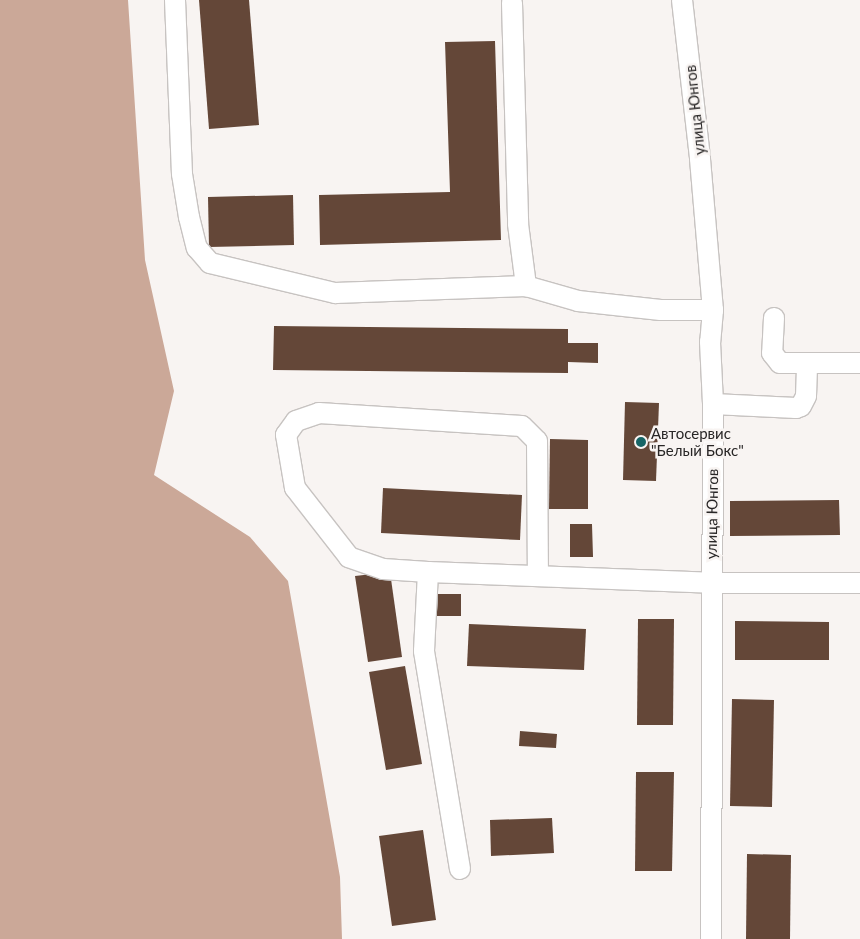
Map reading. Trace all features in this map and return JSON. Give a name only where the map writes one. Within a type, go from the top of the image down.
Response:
[{"type":"street","points":[[175,0],[182,174],[188,217],[197,248],[210,263],[335,294],[526,286],[578,301],[661,310],[713,310]]},
{"type":"street","name":"улица Юнгов","points":[[682,0],[700,159],[713,310],[710,342],[713,404],[711,939]]},
{"type":"street","points":[[512,3],[518,224],[526,286]]},
{"type":"street","points":[[774,318],[772,353],[780,363],[860,363]]},
{"type":"street","points":[[713,404],[796,408],[801,406],[806,396],[807,363]]},
{"type":"street","points":[[538,576],[537,441],[522,426],[319,412],[296,420],[286,435],[295,488],[349,558],[383,569],[711,584],[860,583]]},
{"type":"street","points":[[428,572],[424,651],[460,869]]},
{"type":"shaded area","points":[[0,0],[128,0],[145,260],[174,391],[154,475],[250,537],[288,581],[340,877],[342,939],[0,939]]},
{"type":"building","points":[[199,0],[249,0],[259,125],[209,129]]},
{"type":"building","points":[[495,41],[501,240],[320,245],[319,195],[450,192],[445,42]]},
{"type":"building","points":[[293,195],[294,245],[209,247],[208,197]]},
{"type":"building","points":[[274,326],[568,329],[568,343],[598,343],[598,363],[568,362],[568,373],[273,370]]},
{"type":"building","name":"Автосервис \"Белый Бокс\"","points":[[625,402],[659,403],[656,481],[623,480]]},
{"type":"building","points":[[550,439],[588,440],[588,509],[549,509]]},
{"type":"building","points":[[383,488],[522,495],[520,540],[381,533]]},
{"type":"building","points":[[839,500],[840,535],[730,536],[730,501]]},
{"type":"building","points":[[570,524],[592,524],[593,557],[570,557]]},
{"type":"building","points":[[390,572],[402,657],[368,662],[355,576]]},
{"type":"building","points":[[437,594],[461,594],[461,616],[437,616]]},
{"type":"building","points":[[638,619],[674,619],[673,725],[637,725]]},
{"type":"building","points":[[735,621],[829,622],[829,660],[735,660]]},
{"type":"building","points":[[469,624],[586,629],[584,670],[467,666]]},
{"type":"building","points":[[405,666],[422,764],[386,770],[369,672]]},
{"type":"building","points":[[732,699],[774,700],[772,807],[730,806]]},
{"type":"building","points":[[520,731],[557,734],[556,748],[519,746]]},
{"type":"building","points":[[636,772],[674,772],[672,871],[635,871]]},
{"type":"building","points":[[552,818],[554,853],[491,856],[490,820]]},
{"type":"building","points":[[423,830],[436,920],[392,926],[379,836]]},
{"type":"building","points":[[747,854],[791,855],[790,939],[746,939]]},
{"type":"place","name":"Автосервис \"Белый Бокс\"","points":[[641,442]]}]
